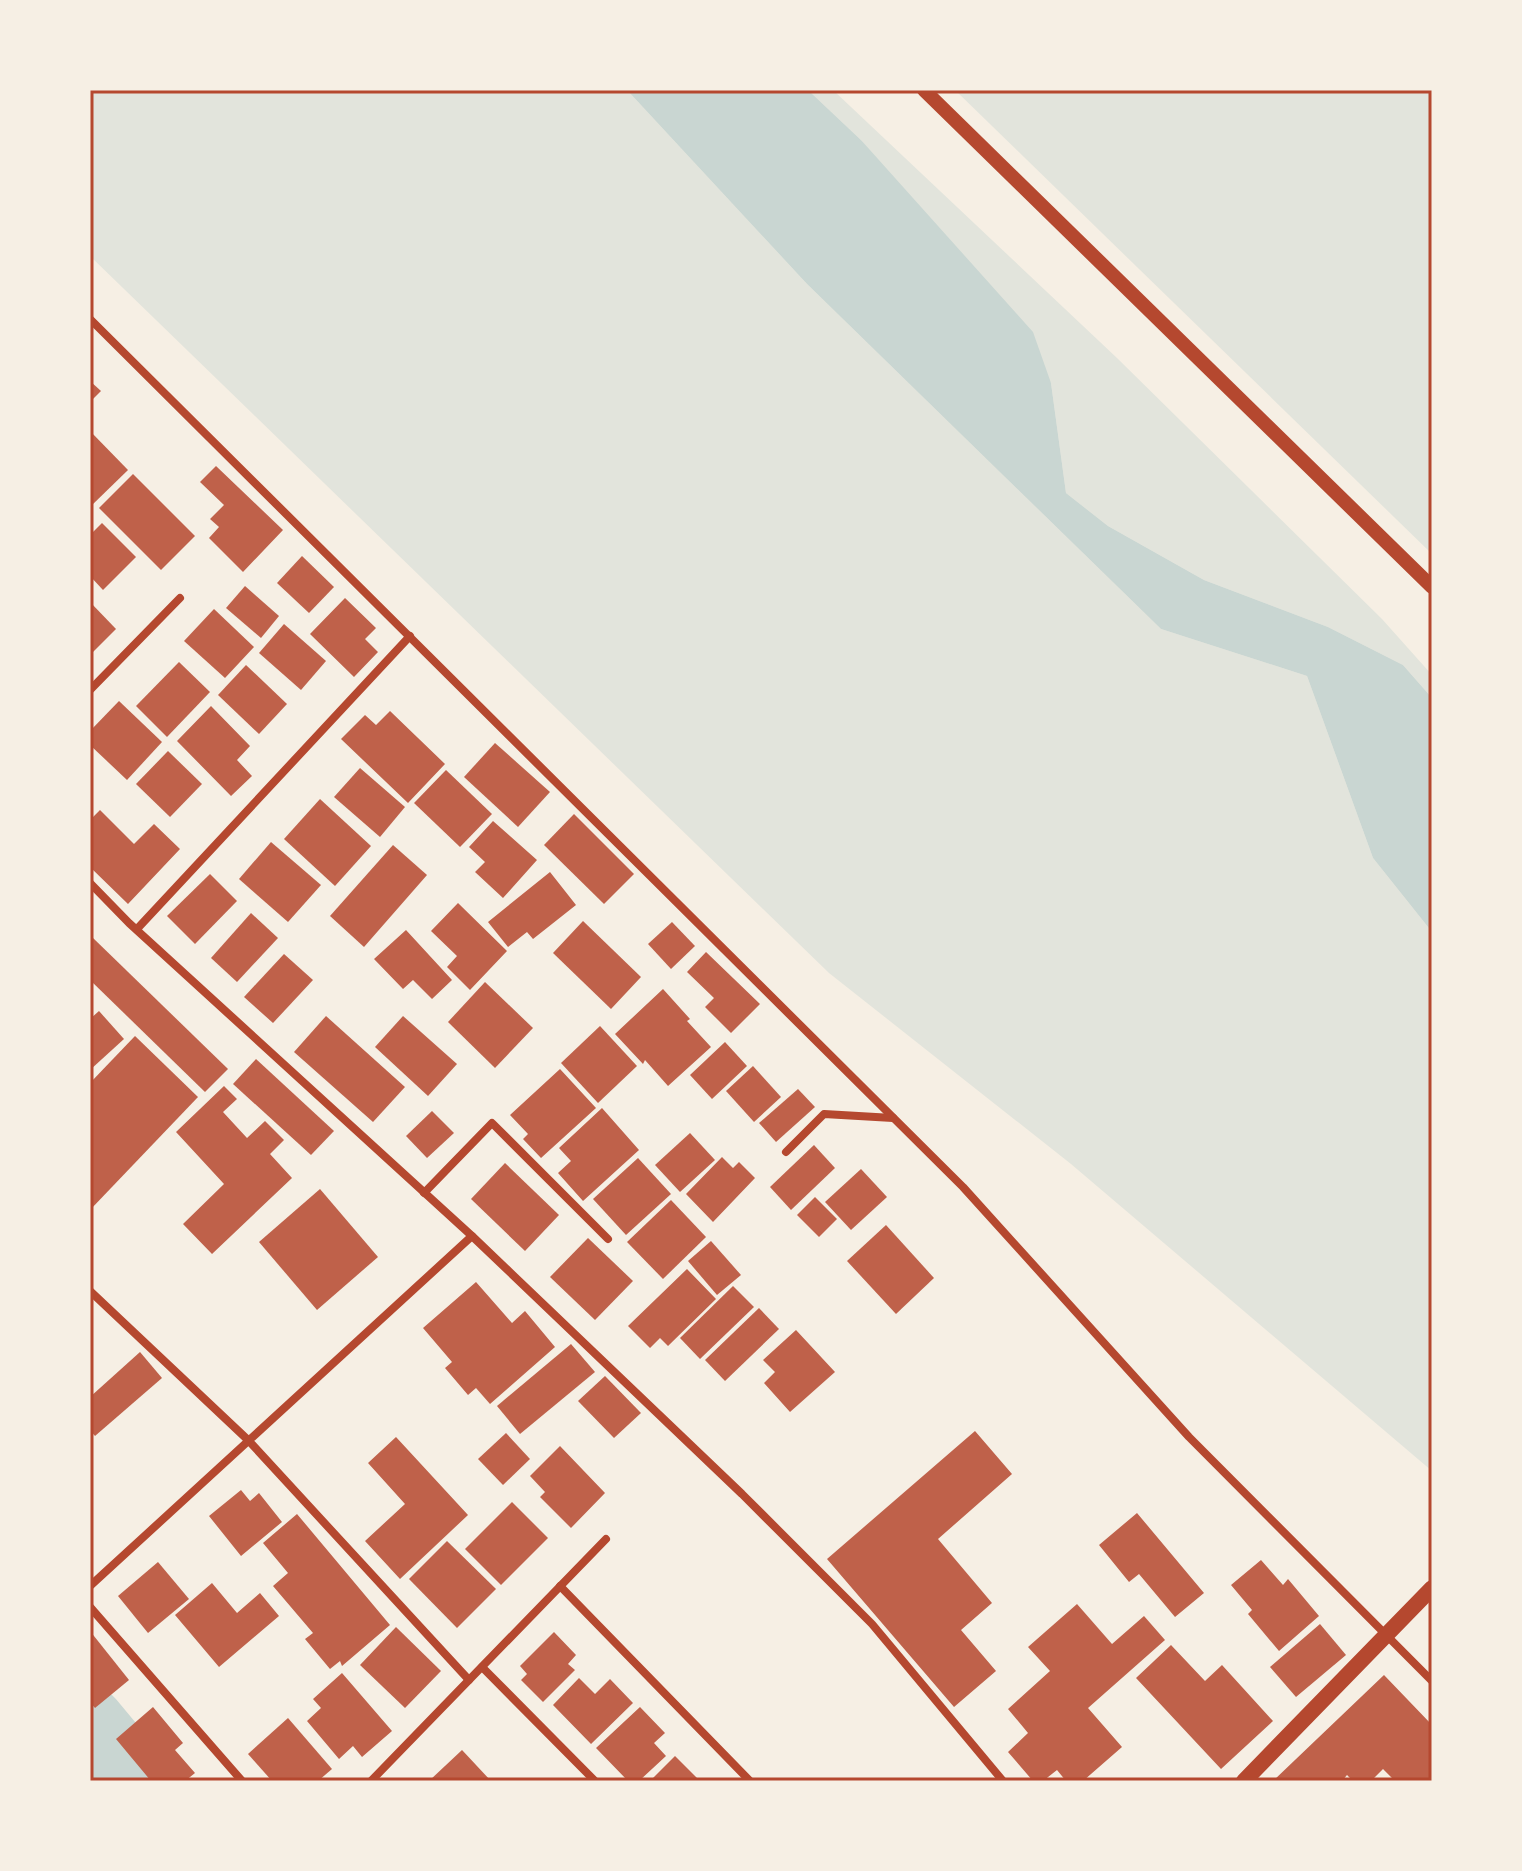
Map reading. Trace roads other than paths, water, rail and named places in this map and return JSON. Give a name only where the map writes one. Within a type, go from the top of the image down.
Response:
[{"type":"main road","points":[[1244,1781],[1432,1588]]},
{"type":"street","points":[[924,90],[1432,587]]},
{"type":"street","points":[[90,319],[963,1187],[1189,1437],[1432,1681]]},
{"type":"street","points":[[90,690],[180,598]]},
{"type":"street","points":[[137,929],[410,636]]},
{"type":"street","points":[[90,883],[472,1236],[742,1494],[872,1624],[1003,1781]]},
{"type":"street","points":[[786,1152],[824,1114],[894,1118]]},
{"type":"street","points":[[424,1193],[492,1123],[608,1239]]},
{"type":"street","points":[[90,1586],[472,1236]]},
{"type":"street","points":[[90,1291],[248,1440],[469,1680]]},
{"type":"street","points":[[371,1781],[606,1539]]},
{"type":"street","points":[[560,1586],[750,1781]]},
{"type":"street","points":[[90,1607],[242,1781]]},
{"type":"street","points":[[482,1667],[595,1781]]},
{"type":"waterway","points":[[90,1721],[140,1781]]}]
